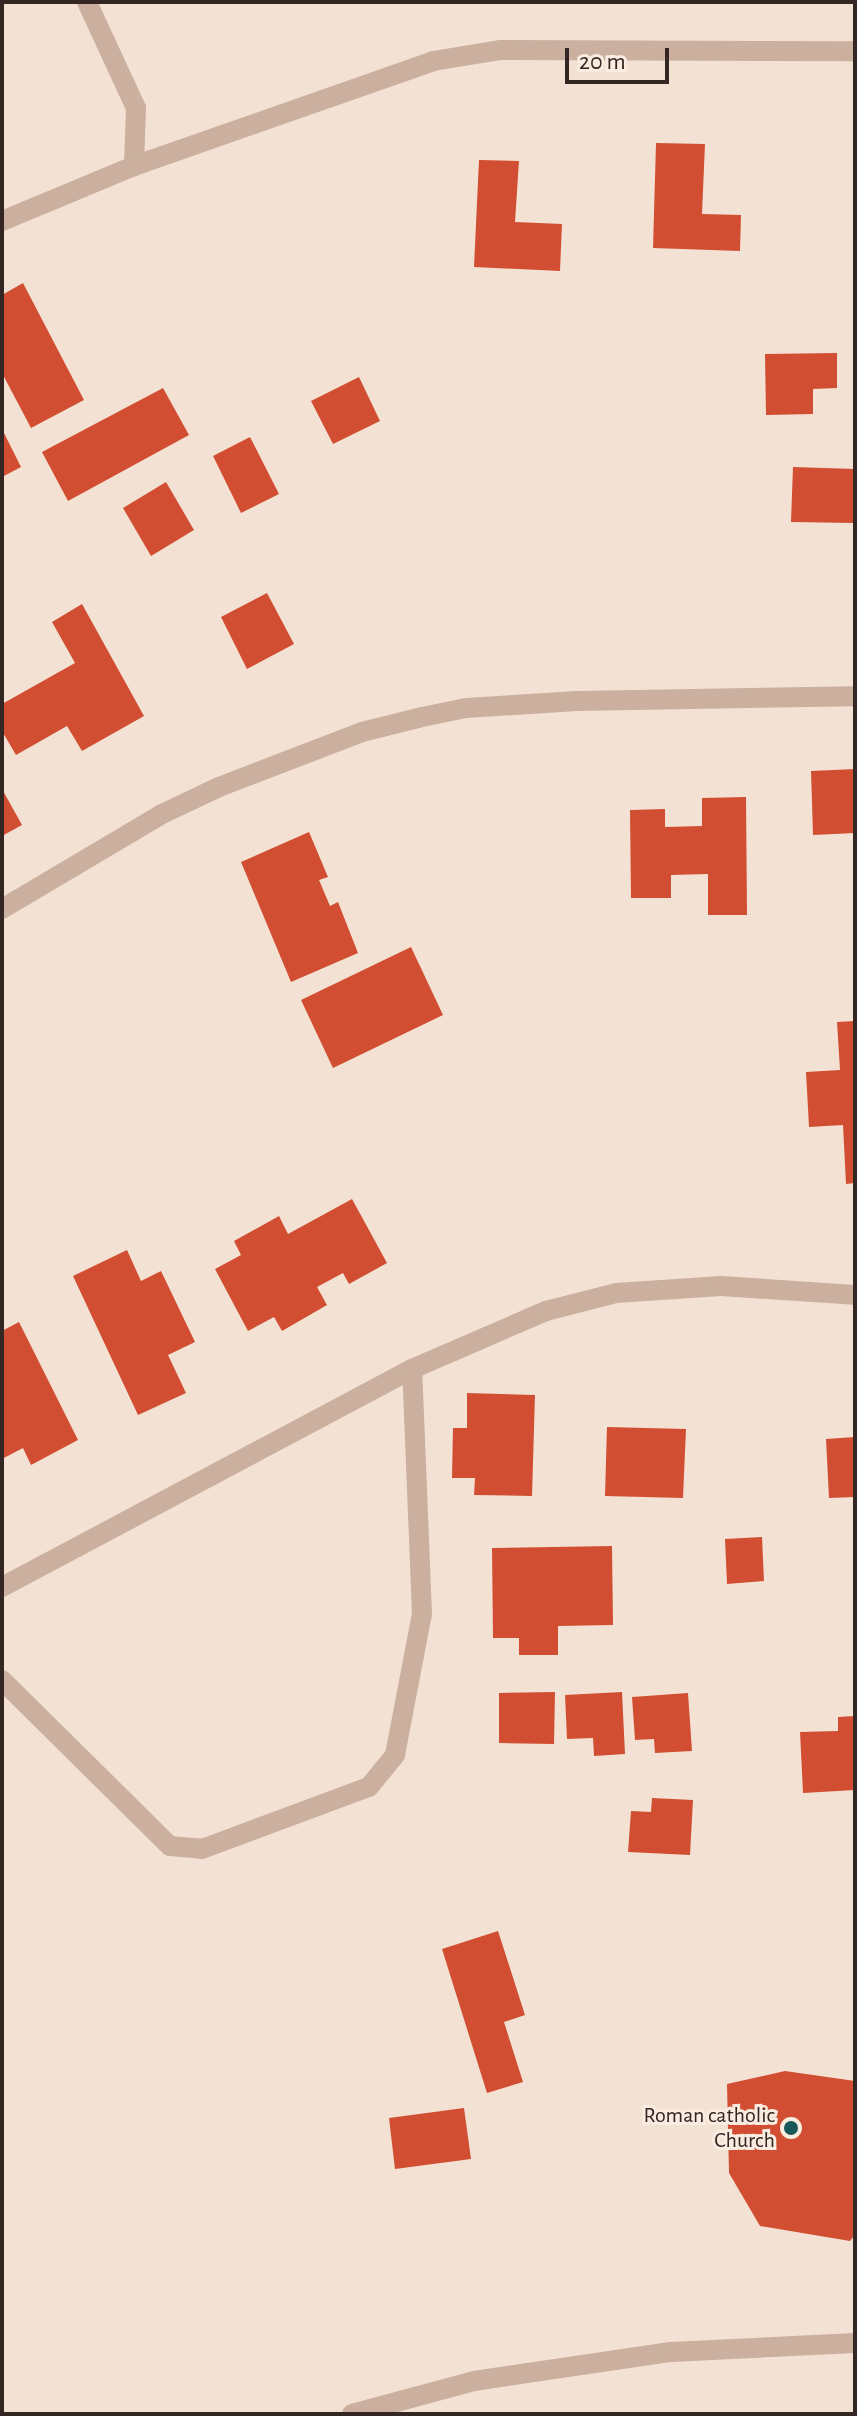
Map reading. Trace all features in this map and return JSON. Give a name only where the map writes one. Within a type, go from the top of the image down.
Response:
[{"type":"street","points":[[87,2],[136,108],[134,166]]},
{"type":"street","points":[[2,221],[134,166],[433,61],[501,50],[855,51]]},
{"type":"street","points":[[2,909],[160,815],[219,787],[362,732],[422,717],[466,708],[577,701],[855,696]]},
{"type":"street","points":[[2,1587],[412,1369],[546,1311],[616,1293],[721,1286],[855,1295]]},
{"type":"street","points":[[2,1680],[170,1846],[202,1849],[369,1787],[395,1755],[422,1614],[412,1369]]},
{"type":"street","points":[[352,2414],[474,2381],[671,2352],[855,2343]]},
{"type":"building","points":[[656,143],[705,144],[702,214],[741,215],[740,251],[653,248]]},
{"type":"building","points":[[479,160],[519,161],[515,222],[562,224],[560,271],[474,267]]},
{"type":"building","points":[[23,283],[84,400],[31,428],[2,373],[2,295]]},
{"type":"building","points":[[837,353],[837,388],[813,389],[813,414],[766,415],[765,354]]},
{"type":"building","points":[[359,377],[380,421],[333,444],[311,401]]},
{"type":"building","points":[[163,388],[189,435],[68,501],[42,452]]},
{"type":"building","points":[[2,429],[21,467],[2,477]]},
{"type":"building","points":[[250,437],[279,494],[241,513],[213,456]]},
{"type":"building","points":[[793,467],[855,469],[855,523],[791,522]]},
{"type":"building","points":[[166,482],[194,530],[151,556],[123,508]]},
{"type":"building","points":[[267,593],[294,644],[247,669],[221,617]]},
{"type":"building","points":[[82,604],[144,716],[82,751],[67,726],[16,755],[2,731],[2,704],[75,663],[52,622]]},
{"type":"building","points":[[855,769],[855,833],[813,835],[811,771]]},
{"type":"building","points":[[2,789],[22,825],[2,836]]},
{"type":"building","points":[[746,797],[747,915],[708,915],[708,874],[671,875],[671,898],[631,898],[630,810],[665,809],[665,827],[702,826],[702,798]]},
{"type":"building","points":[[309,832],[328,877],[319,880],[330,906],[338,902],[358,953],[291,982],[241,862]]},
{"type":"building","points":[[411,947],[443,1015],[333,1068],[301,1000]]},
{"type":"building","points":[[855,1021],[855,1183],[846,1184],[843,1125],[809,1127],[806,1072],[840,1070],[837,1022]]},
{"type":"building","points":[[352,1199],[387,1263],[349,1284],[343,1273],[317,1287],[327,1305],[282,1331],[274,1317],[248,1331],[215,1269],[241,1255],[234,1241],[279,1216],[288,1234]]},
{"type":"building","points":[[127,1250],[141,1281],[161,1271],[195,1342],[168,1355],[186,1393],[138,1415],[73,1276]]},
{"type":"building","points":[[19,1322],[78,1440],[31,1465],[23,1448],[2,1459],[2,1331]]},
{"type":"building","points":[[467,1393],[535,1395],[532,1496],[474,1495],[475,1478],[452,1478],[453,1428],[467,1428]]},
{"type":"building","points":[[607,1427],[686,1429],[683,1498],[605,1496]]},
{"type":"building","points":[[855,1437],[855,1497],[829,1498],[826,1439]]},
{"type":"building","points":[[762,1537],[764,1581],[727,1584],[725,1539]]},
{"type":"building","points":[[612,1546],[613,1625],[558,1626],[558,1655],[519,1655],[519,1638],[493,1638],[492,1548]]},
{"type":"building","points":[[555,1692],[554,1744],[499,1743],[499,1693]]},
{"type":"building","points":[[622,1692],[625,1754],[594,1756],[593,1738],[567,1739],[565,1695]]},
{"type":"building","points":[[688,1693],[692,1751],[655,1753],[654,1739],[635,1740],[632,1697]]},
{"type":"building","points":[[855,1716],[855,1790],[803,1793],[800,1732],[838,1731],[838,1717]]},
{"type":"building","points":[[652,1798],[693,1800],[690,1855],[628,1852],[631,1811],[651,1812]]},
{"type":"building","points":[[498,1931],[525,2015],[504,2022],[523,2082],[487,2093],[442,1949]]},
{"type":"building","name":"Roman catholic Church","points":[[785,2071],[855,2081],[855,2235],[850,2241],[760,2226],[729,2173],[727,2084]]},
{"type":"building","points":[[464,2108],[471,2159],[395,2169],[389,2118]]},
{"type":"place","name":"Roman catholic Church","points":[[791,2128]]}]
